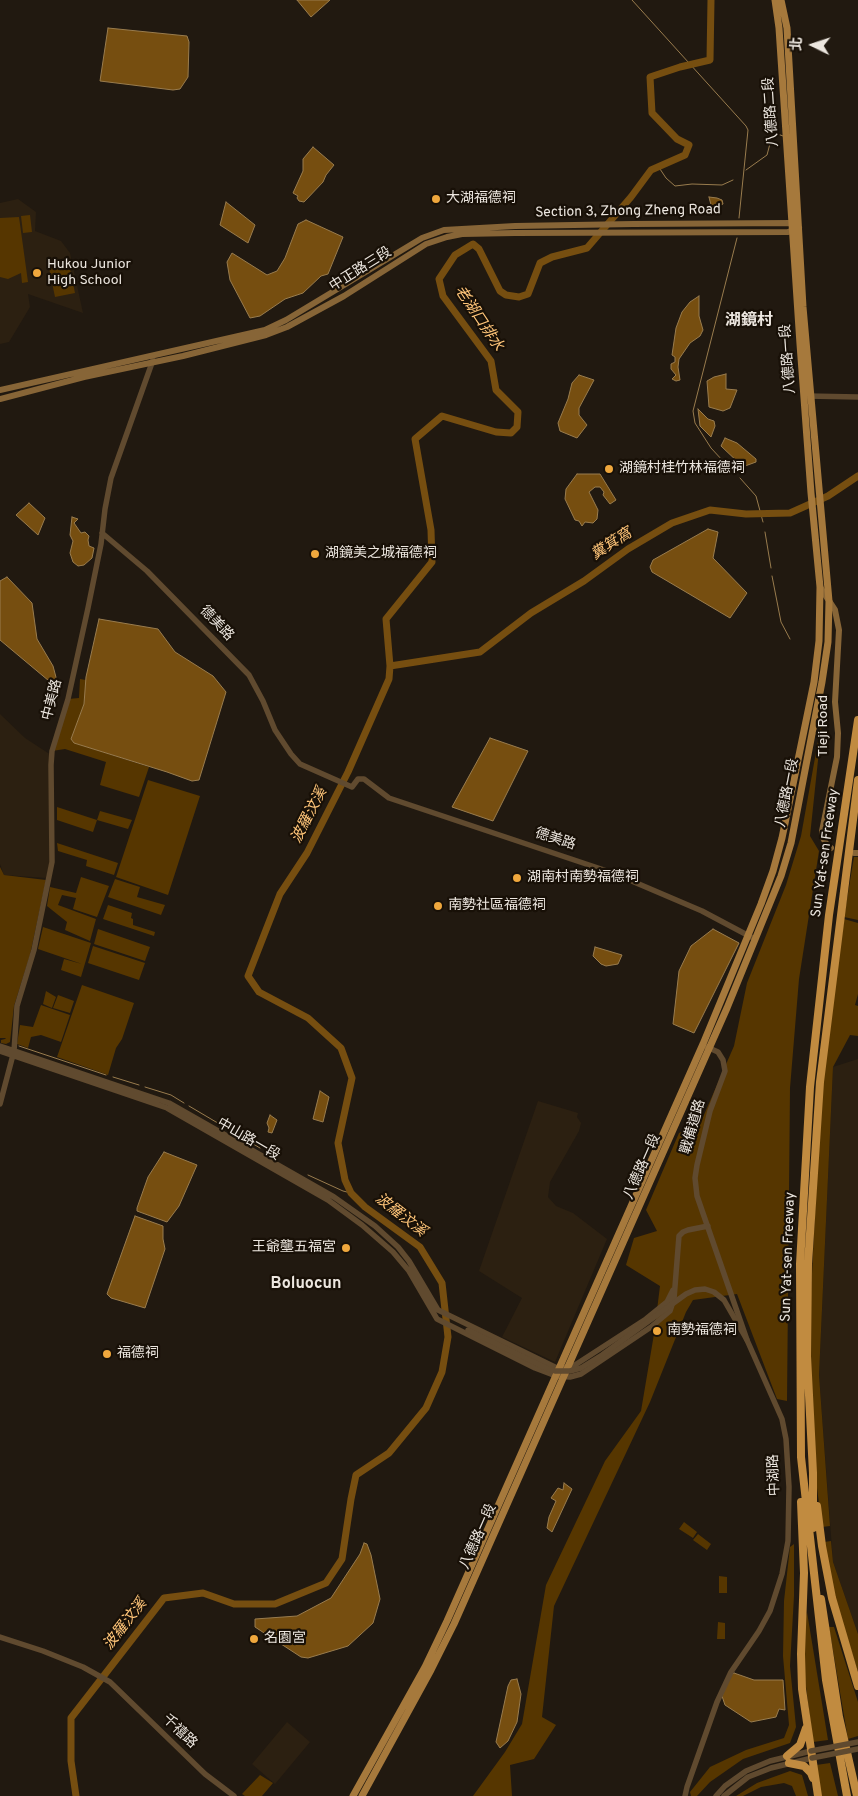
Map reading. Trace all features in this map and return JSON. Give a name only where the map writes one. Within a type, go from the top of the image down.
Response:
[{"type":"highway","name":"Sun Yat-sen Freeway","points":[[847,1796],[826,1680],[800,1457],[800,1264],[810,1087],[829,915],[858,720]]},
{"type":"highway","name":"Sun Yat-sen Freeway","points":[[857,1796],[839,1717],[813,1537],[813,1473],[807,1356],[808,1264],[820,1082],[858,780]]},
{"type":"highway","points":[[800,1457],[804,1573],[801,1654],[802,1689],[817,1793]]},
{"type":"highway","points":[[813,1473],[822,1546],[832,1598],[858,1686]]},
{"type":"highway","points":[[807,1723],[800,1745],[788,1760],[804,1766],[810,1772],[817,1793]]},
{"type":"main road","name":"八德路二段","points":[[775,0],[780,36],[792,223]]},
{"type":"main road","points":[[781,0],[788,48],[795,230]]},
{"type":"main road","name":"Section 3, Zhong Zheng Road","points":[[153,359],[264,330],[286,320],[431,234],[444,230],[633,224],[792,223]]},
{"type":"main road","name":"八德路一段","points":[[353,1796],[425,1667],[559,1377],[568,1367],[657,1168],[773,871],[782,838],[814,682],[820,641],[818,488],[808,396],[795,230],[792,223]]},
{"type":"main road","name":"中正路三段","points":[[153,359],[251,340],[288,327],[344,296],[426,244],[462,234],[604,234],[795,230]]},
{"type":"main road","points":[[0,390],[24,383],[153,359]]},
{"type":"main road","points":[[0,399],[153,359]]},
{"type":"main road","name":"八德路一段","points":[[362,1796],[454,1624],[559,1377],[559,1368],[706,1046],[727,1008],[781,876],[791,843],[828,642],[829,601],[817,516],[811,494],[808,396]]},
{"type":"main road","name":"Tieji Road","points":[[820,587],[835,610],[839,630],[835,702],[838,733],[837,757],[822,831],[823,838],[831,848]]},
{"type":"street","name":"中美路","points":[[0,1104],[13,1053],[17,1006],[34,950],[52,862],[52,751],[68,699],[102,533],[111,478],[153,359]]},
{"type":"street","points":[[808,396],[858,397]]},
{"type":"street","name":"德美路","points":[[102,533],[147,571],[249,675],[263,701],[275,730],[300,764],[352,787],[358,779],[364,779],[389,798],[613,873],[702,911],[755,939]]},
{"type":"street","name":"中山路一段","points":[[0,1046],[13,1053],[167,1108],[328,1200],[362,1225],[393,1252],[409,1271],[437,1318],[456,1329]]},
{"type":"street","name":"戰備道路","points":[[706,1046],[718,1052],[723,1060],[725,1071],[710,1111],[697,1164],[697,1196],[708,1226]]},
{"type":"street","name":"中山路一段","points":[[0,1051],[13,1053],[169,1103],[334,1197],[375,1226],[398,1247],[438,1310],[460,1321]]},
{"type":"street","points":[[456,1329],[559,1377],[581,1374],[651,1327],[670,1311],[674,1299],[679,1236],[688,1230],[708,1226]]},
{"type":"street","name":"中湖路","points":[[685,1796],[717,1702],[731,1672],[759,1631],[770,1611],[782,1574],[787,1548],[788,1487],[786,1439],[782,1419],[747,1340],[708,1226]]},
{"type":"street","points":[[460,1321],[559,1368],[568,1367],[575,1365],[646,1319],[667,1302],[674,1286]]},
{"type":"street","points":[[456,1329],[468,1330],[546,1368],[556,1371],[570,1371],[581,1368],[602,1355],[686,1294],[695,1290],[705,1289],[714,1292],[724,1300],[747,1340]]},
{"type":"street","points":[[460,1321],[468,1330]]},
{"type":"street","name":"千禧路","points":[[0,1638],[43,1651],[93,1672],[110,1682],[206,1774],[234,1796]]},
{"type":"street","points":[[716,1796],[725,1786],[746,1771],[770,1761],[788,1760],[858,1742]]},
{"type":"street","points":[[811,1755],[858,1749]]},
{"type":"street","points":[[724,1796],[748,1777],[788,1760]]},
{"type":"shaded area","points":[[297,0],[330,0],[311,17]]},
{"type":"shaded area","points":[[108,28],[187,36],[189,42],[188,77],[180,89],[173,90],[100,81]]},
{"type":"shaded area","points":[[313,147],[334,165],[323,182],[304,202],[299,201],[298,196],[293,193],[303,171],[303,159]]},
{"type":"shaded area","points":[[709,197],[722,200],[723,204],[712,209]]},
{"type":"shaded area","name":"Hukou Junior High School","points":[[18,199],[36,212],[35,231],[61,241],[70,253],[83,313],[28,294],[30,307],[9,342],[0,344],[0,203]]},
{"type":"shaded area","points":[[226,202],[255,225],[248,243],[220,225]]},
{"type":"shaded area","points":[[30,215],[32,232],[23,233],[21,216]]},
{"type":"shaded area","points":[[19,217],[28,282],[22,283],[21,273],[8,279],[0,277],[0,218]]},
{"type":"shaded area","points":[[306,220],[343,237],[328,274],[321,276],[303,293],[285,299],[260,316],[250,318],[230,280],[227,262],[232,253],[267,275],[277,271],[285,258],[298,224]]},
{"type":"shaded area","points":[[68,259],[75,293],[55,297],[48,263]]},
{"type":"shaded area","points":[[699,296],[699,316],[703,330],[700,336],[690,343],[679,359],[680,380],[676,381],[672,379],[676,375],[671,369],[671,364],[675,362],[675,357],[672,355],[676,328],[682,312],[690,302]]},
{"type":"shaded area","points":[[726,374],[726,389],[737,390],[730,408],[723,411],[709,407],[707,381]]},
{"type":"shaded area","points":[[579,375],[594,380],[579,408],[579,415],[587,425],[577,438],[560,431],[558,423],[568,399],[572,383]]},
{"type":"shaded area","points":[[698,409],[708,419],[714,421],[715,426],[711,437],[700,426]]},
{"type":"shaded area","points":[[725,438],[737,443],[756,459],[756,462],[745,466],[741,465],[721,446]]},
{"type":"shaded area","points":[[577,474],[600,474],[616,500],[610,504],[600,487],[595,487],[589,492],[598,510],[597,519],[593,523],[585,522],[582,526],[579,521],[575,520],[565,499],[566,489]]},
{"type":"shaded area","points":[[29,503],[45,518],[38,535],[16,515]]},
{"type":"shaded area","points":[[72,517],[78,519],[74,523],[81,533],[85,532],[89,536],[89,546],[94,548],[92,558],[84,565],[78,566],[73,562],[70,553],[73,541],[70,535]]},
{"type":"shaded area","points":[[708,529],[718,532],[713,558],[747,593],[730,618],[652,572],[650,567],[653,560]]},
{"type":"shaded area","points":[[7,577],[32,603],[37,639],[53,666],[57,681],[55,686],[0,640],[0,581]]},
{"type":"shaded area","points":[[99,619],[158,629],[175,652],[213,676],[226,692],[199,780],[192,781],[74,743],[71,739],[84,704],[86,677]]},
{"type":"shaded area","points":[[80,679],[86,680],[84,704],[71,739],[74,743],[149,767],[139,797],[100,785],[106,762],[65,749],[52,751],[68,699],[79,698]]},
{"type":"shaded area","points":[[823,713],[810,836],[819,851],[799,979],[790,1088],[787,1401],[777,1399],[737,1294],[693,1300],[686,1312],[650,1402],[554,1606],[542,1717],[556,1725],[534,1759],[510,1765],[512,1796],[473,1796],[505,1752],[522,1724],[546,1585],[605,1461],[641,1411],[660,1286],[626,1265],[634,1238],[657,1231],[646,1210],[679,1133],[700,1124],[734,1046],[747,983],[786,885],[801,836]]},
{"type":"shaded area","points":[[0,714],[25,738],[51,755],[50,862],[46,878],[4,875],[0,864]]},
{"type":"shaded area","points":[[490,738],[528,751],[493,821],[452,807]]},
{"type":"shaded area","points":[[148,780],[200,796],[168,895],[116,877]]},
{"type":"shaded area","points":[[57,807],[97,820],[93,832],[57,820]]},
{"type":"shaded area","points":[[100,811],[132,820],[128,829],[97,820]]},
{"type":"shaded area","points":[[57,843],[118,863],[114,875],[86,866],[87,860],[58,851]]},
{"type":"shaded area","points":[[854,857],[858,857],[858,920],[844,917]]},
{"type":"shaded area","points":[[0,867],[4,875],[46,880],[30,955],[14,1006],[10,1042],[6,1044],[1,1043],[1,1040],[6,1038],[0,1038]]},
{"type":"shaded area","points":[[81,877],[109,886],[97,917],[73,909],[76,898],[62,895],[58,905],[96,919],[90,941],[65,930],[67,922],[47,906],[50,887],[76,893]]},
{"type":"shaded area","points":[[115,879],[140,887],[137,897],[165,905],[161,915],[108,897]]},
{"type":"shaded area","points":[[108,905],[132,913],[133,925],[155,932],[154,936],[103,919]]},
{"type":"shaded area","points":[[844,919],[858,923],[858,994],[855,1005],[858,1006],[858,1036],[850,1035],[833,1067],[819,1375],[830,1526],[822,1527],[812,1449],[808,1355],[824,1064]]},
{"type":"shaded area","points":[[43,927],[91,943],[81,977],[61,970],[64,959],[82,964],[38,949]]},
{"type":"shaded area","points":[[98,929],[150,947],[145,961],[94,944]]},
{"type":"shaded area","points":[[713,929],[739,943],[694,1033],[673,1024],[679,971],[691,946]]},
{"type":"shaded area","points":[[93,946],[145,963],[139,980],[88,963]]},
{"type":"shaded area","points":[[595,947],[622,955],[618,964],[606,966],[601,964],[593,956]]},
{"type":"shaded area","points":[[82,985],[134,1003],[122,1039],[116,1048],[108,1075],[57,1057]]},
{"type":"shaded area","points":[[46,991],[56,997],[52,1008],[43,1004]]},
{"type":"shaded area","points":[[58,995],[74,1001],[70,1013],[53,1008]]},
{"type":"shaded area","points":[[41,1005],[70,1015],[61,1042],[41,1035],[31,1037],[28,1048],[17,1044],[20,1025],[33,1027]]},
{"type":"shaded area","points":[[858,1059],[858,1634],[833,1562],[819,1375],[833,1067]]},
{"type":"shaded area","points":[[320,1091],[329,1097],[323,1122],[313,1119]]},
{"type":"shaded area","points":[[538,1101],[578,1113],[577,1117],[581,1123],[579,1131],[550,1182],[548,1197],[556,1206],[573,1213],[607,1239],[555,1362],[502,1337],[522,1298],[479,1271]]},
{"type":"shaded area","points":[[270,1115],[277,1120],[272,1133],[268,1132],[267,1123]]},
{"type":"shaded area","points":[[164,1152],[197,1165],[179,1206],[167,1222],[137,1211],[148,1177]]},
{"type":"shaded area","points":[[135,1216],[163,1226],[165,1249],[145,1308],[111,1298],[107,1294]]},
{"type":"shaded area","points":[[564,1483],[572,1489],[552,1532],[547,1528],[549,1517],[556,1501],[551,1498],[558,1488],[563,1490]]},
{"type":"shaded area","points":[[684,1522],[697,1532],[693,1538],[679,1529]]},
{"type":"shaded area","points":[[698,1534],[711,1544],[707,1550],[693,1540]]},
{"type":"shaded area","points":[[831,1541],[833,1562],[858,1634],[858,1672],[837,1606],[824,1542]]},
{"type":"shaded area","points":[[364,1543],[367,1544],[371,1555],[380,1599],[373,1623],[348,1646],[308,1658],[301,1657],[255,1627],[255,1619],[297,1616],[331,1598],[360,1554]]},
{"type":"shaded area","points":[[794,1544],[794,1596],[790,1666],[796,1727],[790,1743],[743,1759],[710,1782],[697,1796],[691,1796],[690,1792],[710,1767],[746,1750],[784,1738],[789,1725],[783,1656],[784,1601],[790,1547]]},
{"type":"shaded area","points":[[719,1576],[727,1577],[727,1593],[719,1593]]},
{"type":"shaded area","points":[[807,1612],[828,1740],[813,1742],[805,1679],[804,1625]]},
{"type":"shaded area","points":[[718,1622],[725,1623],[725,1639],[717,1639]]},
{"type":"shaded area","points":[[829,1627],[834,1627],[858,1702],[858,1736],[848,1739]]},
{"type":"shaded area","points":[[734,1673],[754,1680],[783,1680],[785,1710],[779,1709],[776,1717],[751,1722],[725,1705],[722,1696],[731,1675]]},
{"type":"shaded area","points":[[517,1679],[521,1694],[517,1722],[508,1741],[500,1748],[496,1742],[508,1686],[511,1680]]},
{"type":"shaded area","points":[[287,1722],[310,1742],[275,1784],[252,1764]]},
{"type":"shaded area","points":[[830,1763],[838,1796],[820,1796],[816,1765]]},
{"type":"shaded area","points":[[790,1771],[802,1775],[808,1796],[796,1796],[792,1786],[784,1783],[761,1787],[743,1796],[736,1796],[757,1783]]},
{"type":"shaded area","points":[[260,1775],[273,1783],[262,1796],[245,1796],[242,1794]]},
{"type":"waterway","points":[[632,0],[748,130],[739,218]]},
{"type":"waterway","name":"波羅汶溪","points":[[76,1796],[71,1761],[71,1718],[164,1598],[203,1593],[234,1604],[275,1604],[326,1583],[342,1559],[356,1475],[389,1453],[426,1408],[442,1372],[448,1337],[442,1283],[420,1247],[365,1207],[351,1193],[345,1180],[338,1143],[352,1078],[341,1048],[308,1018],[259,992],[248,976],[280,894],[307,853],[348,772],[389,679],[390,666],[386,619],[432,562],[431,530],[415,439],[442,416],[496,432],[511,433],[517,427],[518,412],[496,390],[491,361],[443,296],[439,279],[455,255],[473,244],[479,249],[500,291],[506,295],[519,297],[528,294],[540,263],[552,257],[587,248],[631,197],[651,170],[685,155],[689,145],[677,139],[652,113],[650,77],[710,60],[711,0]]},
{"type":"waterway","points":[[746,170],[767,155],[772,136],[775,133],[783,136]]},
{"type":"waterway","points":[[658,166],[666,178],[675,186],[692,184],[722,185],[733,180]]},
{"type":"waterway","points":[[735,474],[711,448],[695,423],[693,411],[737,238]]},
{"type":"waterway","name":"糞箕窩","points":[[390,666],[480,652],[531,613],[584,581],[628,549],[672,523],[710,510],[746,514],[790,513],[828,496],[858,476]]},
{"type":"waterway","points":[[740,478],[756,496],[763,522]]},
{"type":"waterway","points":[[765,532],[771,568]]},
{"type":"waterway","points":[[772,576],[781,622],[790,639]]},
{"type":"waterway","points":[[19,1046],[106,1075]]},
{"type":"waterway","points":[[113,1077],[139,1085]]},
{"type":"waterway","points":[[145,1087],[171,1095],[184,1103]]},
{"type":"waterway","points":[[189,1106],[260,1148]]},
{"type":"waterway","points":[[308,1175],[351,1193]]},
{"type":"place","name":"大湖福德祠","points":[[436,199]]},
{"type":"place","name":"Hukou Junior High School","points":[[37,273]]},
{"type":"place","name":"湖鏡村桂竹林福德祠","points":[[609,469]]},
{"type":"place","name":"湖鏡美之城福德祠","points":[[315,554]]},
{"type":"place","name":"湖南村南勢福德祠","points":[[517,878]]},
{"type":"place","name":"南勢社區福德祠","points":[[438,906]]},
{"type":"place","name":"王爺壟五福宮","points":[[346,1248]]},
{"type":"place","name":"南勢福德祠","points":[[657,1331]]},
{"type":"place","name":"福德祠","points":[[107,1354]]},
{"type":"place","name":"名園宮","points":[[254,1639]]},
{"type":"district","name":"湖鏡村","points":[[749,322]]},
{"type":"district","name":"Boluocun","points":[[306,1285]]},
{"type":"water label","name":"老湖口排水","points":[[478,319]]}]
